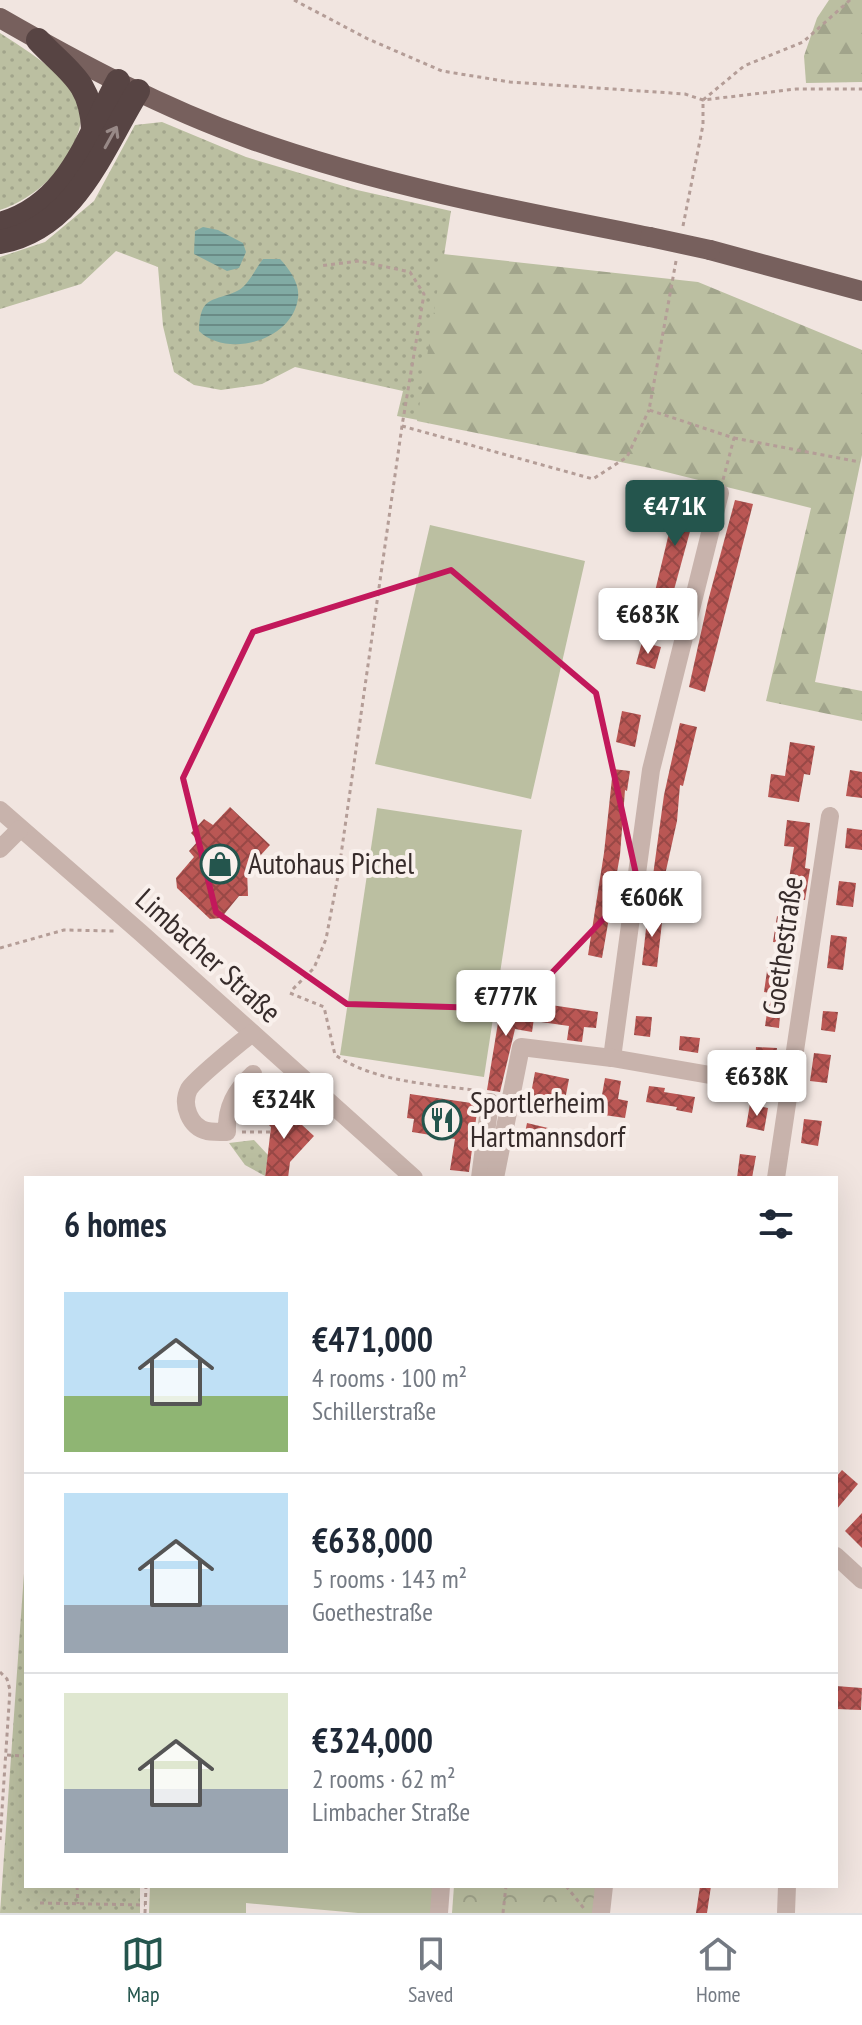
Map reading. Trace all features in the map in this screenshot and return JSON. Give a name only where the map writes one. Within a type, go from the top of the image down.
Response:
[{"type":"highway","points":[[38,40],[87,91],[93,129]]},
{"type":"highway","points":[[0,224],[38,208],[60,187],[77,162],[93,129],[128,86]]},
{"type":"highway","points":[[0,242],[28,234],[68,205],[85,184],[128,86]]},
{"type":"main road","points":[[0,18],[128,86],[236,134],[329,165],[408,186],[710,250],[862,291]]},
{"type":"street","points":[[612,1058],[651,770],[720,493]]},
{"type":"street","name":"Limbacher Straße","points":[[0,810],[412,1176]]},
{"type":"street","name":"Goethestraße","points":[[776,1176],[830,816]]},
{"type":"street","points":[[0,849],[20,829]]},
{"type":"street","points":[[252,1033],[190,1089],[186,1103],[188,1115],[196,1126],[207,1131],[227,1132],[231,1101],[253,1074]]},
{"type":"street","points":[[495,1176],[521,1047],[612,1058],[790,1089]]},
{"type":"street","points":[[480,1176],[490,1102]]},
{"type":"street","points":[[838,1558],[862,1580]]},
{"type":"street","points":[[439,1913],[441,1888]]},
{"type":"street","points":[[601,1913],[604,1888]]},
{"type":"street","points":[[786,1913],[787,1888]]},
{"type":"path","points":[[294,0],[368,39],[442,71],[510,82],[685,94],[703,100],[796,89],[862,89]]},
{"type":"path","points":[[703,100],[744,66],[803,42],[850,0]]},
{"type":"path","points":[[684,225],[703,125],[703,100]]},
{"type":"path","points":[[320,266],[359,261],[410,272],[424,294],[402,426],[354,771],[328,926],[314,968],[292,991],[324,1007],[335,1055],[351,1065],[378,1075],[484,1092],[490,1102]]},
{"type":"path","points":[[402,426],[593,479],[627,457],[649,410],[676,263]]},
{"type":"path","points":[[649,410],[734,438],[860,462]]},
{"type":"path","points":[[720,493],[734,438]]},
{"type":"path","points":[[0,948],[64,930],[115,931],[126,920]]},
{"type":"path","points":[[227,1132],[271,1132]]},
{"type":"path","points":[[0,1672],[7,1679],[10,1690],[0,1840]]},
{"type":"path","points":[[7,1755],[24,1756]]},
{"type":"path","points":[[77,1888],[78,1904]]},
{"type":"path","points":[[145,1913],[146,1888]]},
{"type":"path","points":[[503,1913],[506,1888]]},
{"type":"path","points":[[568,1888],[587,1913]]},
{"type":"path","points":[[40,1903],[145,1905]]},
{"type":"highlighted area","points":[[451,570],[596,693],[638,883],[517,1009],[347,1004],[216,912],[183,778],[253,632]]},
{"type":"green space","points":[[829,0],[862,0],[862,82],[806,83],[804,56],[817,18]]},
{"type":"green space","points":[[0,33],[41,61],[69,86],[78,99],[81,117],[74,144],[59,169],[39,189],[0,210]]},
{"type":"green space","points":[[162,122],[246,157],[357,190],[451,211],[418,420],[397,416],[403,391],[295,367],[262,384],[221,390],[194,385],[174,372],[163,326],[158,267],[116,251],[81,284],[0,309],[0,257],[45,242],[94,201],[135,125]]},
{"type":"green space","points":[[443,254],[698,282],[862,350],[862,455],[815,682],[862,691],[862,721],[766,701],[811,508],[650,468],[417,421]]},
{"type":"green space","points":[[430,525],[585,561],[531,799],[375,764]]},
{"type":"green space","points":[[377,808],[522,830],[484,1077],[340,1055]]},
{"type":"green space","points":[[254,1140],[268,1155],[265,1176],[245,1165],[229,1143]]},
{"type":"green space","points":[[24,1573],[24,1888],[140,1888],[140,1913],[0,1913]]},
{"type":"green space","points":[[150,1888],[438,1888],[437,1913],[358,1913],[246,1903],[246,1913],[149,1913]]},
{"type":"green space","points":[[454,1888],[612,1888],[608,1913],[452,1913]]},
{"type":"green space","points":[[481,1888],[502,1888],[500,1913],[478,1913]]},
{"type":"water","points":[[203,227],[218,230],[243,243],[246,252],[239,268],[227,271],[194,254],[195,231]]},
{"type":"water","points":[[263,259],[280,259],[296,282],[298,298],[294,313],[284,325],[258,341],[242,344],[226,344],[199,331],[202,310],[206,305],[242,288]]},
{"type":"building","points":[[679,491],[700,495],[669,608],[652,604]]},
{"type":"building","points":[[735,500],[753,504],[705,692],[689,687]]},
{"type":"building","points":[[642,642],[661,647],[655,669],[636,664]]},
{"type":"building","points":[[622,711],[641,715],[635,747],[616,742]]},
{"type":"building","points":[[680,723],[697,727],[683,786],[680,785],[677,821],[665,875],[670,875],[666,893],[651,890],[664,795]]},
{"type":"building","points":[[790,742],[815,746],[810,775],[804,774],[799,802],[768,797],[771,774],[785,776]]},
{"type":"building","points":[[613,769],[630,771],[625,790],[620,855],[602,958],[588,955]]},
{"type":"building","points":[[850,770],[862,772],[862,798],[846,796]]},
{"type":"building","name":"Autohaus Pichel","points":[[230,807],[270,845],[247,870],[248,896],[239,896],[221,918],[210,919],[177,888],[176,878],[194,857],[189,851],[198,841],[191,833],[204,819],[213,825]]},
{"type":"building","points":[[787,820],[810,823],[805,868],[810,869],[805,900],[798,899],[791,944],[773,942],[777,916],[783,917],[794,847],[784,846]]},
{"type":"building","points":[[847,828],[862,830],[862,850],[845,848]]},
{"type":"building","points":[[839,881],[856,883],[853,907],[836,905]]},
{"type":"building","points":[[648,911],[663,913],[657,967],[642,965]]},
{"type":"building","points":[[831,935],[847,937],[843,970],[827,968]]},
{"type":"building","points":[[768,964],[784,966],[779,1028],[765,1026],[770,993],[764,992]]},
{"type":"building","points":[[504,986],[516,988],[512,1014],[534,1018],[532,1032],[515,1029],[500,1092],[487,1090]]},
{"type":"building","points":[[544,1004],[598,1012],[596,1028],[584,1027],[582,1042],[567,1040],[569,1026],[541,1022]]},
{"type":"building","points":[[823,1011],[838,1012],[835,1032],[821,1030]]},
{"type":"building","points":[[636,1016],[652,1017],[650,1037],[634,1035]]},
{"type":"building","points":[[680,1036],[700,1038],[698,1053],[679,1050]]},
{"type":"building","points":[[756,1047],[777,1048],[775,1064],[755,1062]]},
{"type":"building","points":[[814,1053],[831,1055],[827,1083],[810,1081]]},
{"type":"building","points":[[535,1072],[569,1079],[565,1100],[549,1098],[548,1102],[530,1099]]},
{"type":"building","points":[[605,1078],[621,1081],[618,1099],[628,1101],[625,1118],[604,1115],[605,1107],[600,1106]]},
{"type":"building","points":[[649,1086],[695,1097],[692,1113],[646,1102]]},
{"type":"building","points":[[410,1094],[478,1104],[469,1172],[450,1170],[455,1139],[412,1132],[414,1119],[407,1118]]},
{"type":"building","points":[[276,1101],[314,1136],[290,1162],[288,1176],[265,1176],[271,1127],[261,1117]]},
{"type":"building","points":[[750,1104],[768,1108],[764,1131],[746,1127]]},
{"type":"building","points":[[804,1119],[822,1121],[818,1146],[801,1143]]},
{"type":"building","points":[[527,1123],[548,1128],[545,1146],[523,1142]]},
{"type":"building","points":[[740,1154],[756,1156],[752,1176],[737,1176]]},
{"type":"building","points":[[842,1470],[858,1484],[838,1508],[838,1475]]},
{"type":"building","points":[[862,1513],[862,1548],[845,1531]]},
{"type":"building","points":[[838,1686],[862,1688],[861,1710],[838,1709]]},
{"type":"building","points":[[700,1888],[711,1888],[707,1913],[696,1913]]},
{"type":"place","name":"Autohaus Pichel","points":[[220,864]]},
{"type":"place","name":"Sportlerheim Hartmannsdorf","points":[[442,1120]]}]
